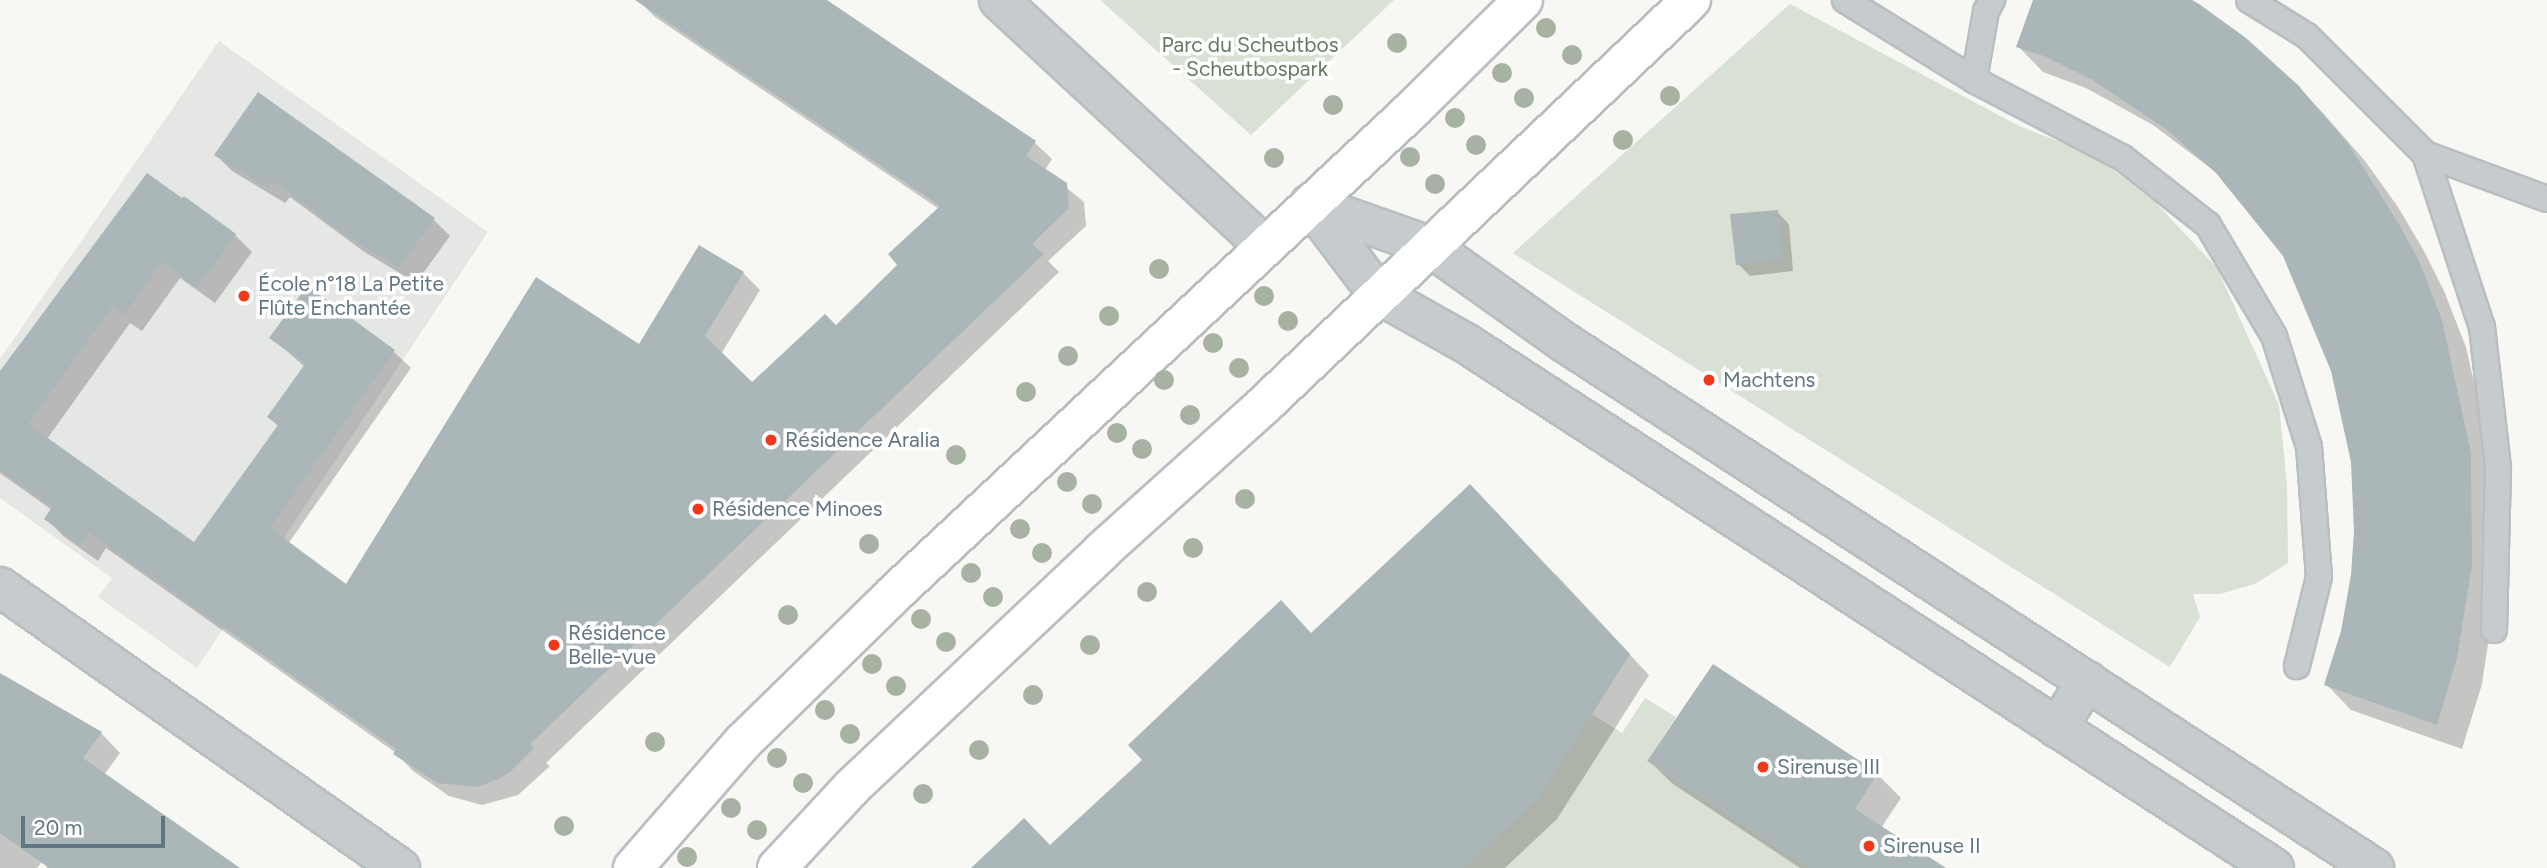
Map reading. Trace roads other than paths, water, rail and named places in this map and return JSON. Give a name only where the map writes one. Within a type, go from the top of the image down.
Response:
[{"type":"main road","points":[[633,868],[743,742],[895,593],[1412,110],[1523,0]]},
{"type":"main road","points":[[777,868],[852,787],[1690,0]]},
{"type":"street","points":[[999,0],[1265,246]]},
{"type":"street","points":[[1310,204],[1429,246],[1564,342],[2374,868]]},
{"type":"street","points":[[1310,204],[1378,294],[1467,344],[2274,868]]},
{"type":"street","points":[[0,587],[400,868]]},
{"type":"street","points":[[2057,728],[2087,681]]},
{"type":"lane","points":[[1845,0],[1974,80],[2123,158],[2208,225],[2274,336],[2309,447],[2319,577],[2297,666]]},
{"type":"lane","points":[[1974,80],[1986,11],[1992,0]]},
{"type":"lane","points":[[2249,0],[2306,37],[2425,154],[2547,199]]},
{"type":"lane","points":[[2425,154],[2482,327],[2498,468],[2494,631]]},
{"type":"place","name":"École n°18 La Petite Flûte Enchantée","points":[[244,296]]},
{"type":"place","name":"Machtens","points":[[1709,380]]},
{"type":"place","name":"Résidence Aralia","points":[[771,440]]},
{"type":"place","name":"Résidence Minoes","points":[[698,509]]},
{"type":"place","name":"Résidence Belle-vue","points":[[554,645]]},
{"type":"place","name":"Sirenuse III","points":[[1763,767]]},
{"type":"place","name":"Sirenuse II","points":[[1869,846]]},
{"type":"park label","name":"Parc du Scheutbos - Scheutbospark","points":[[1250,57]]}]
